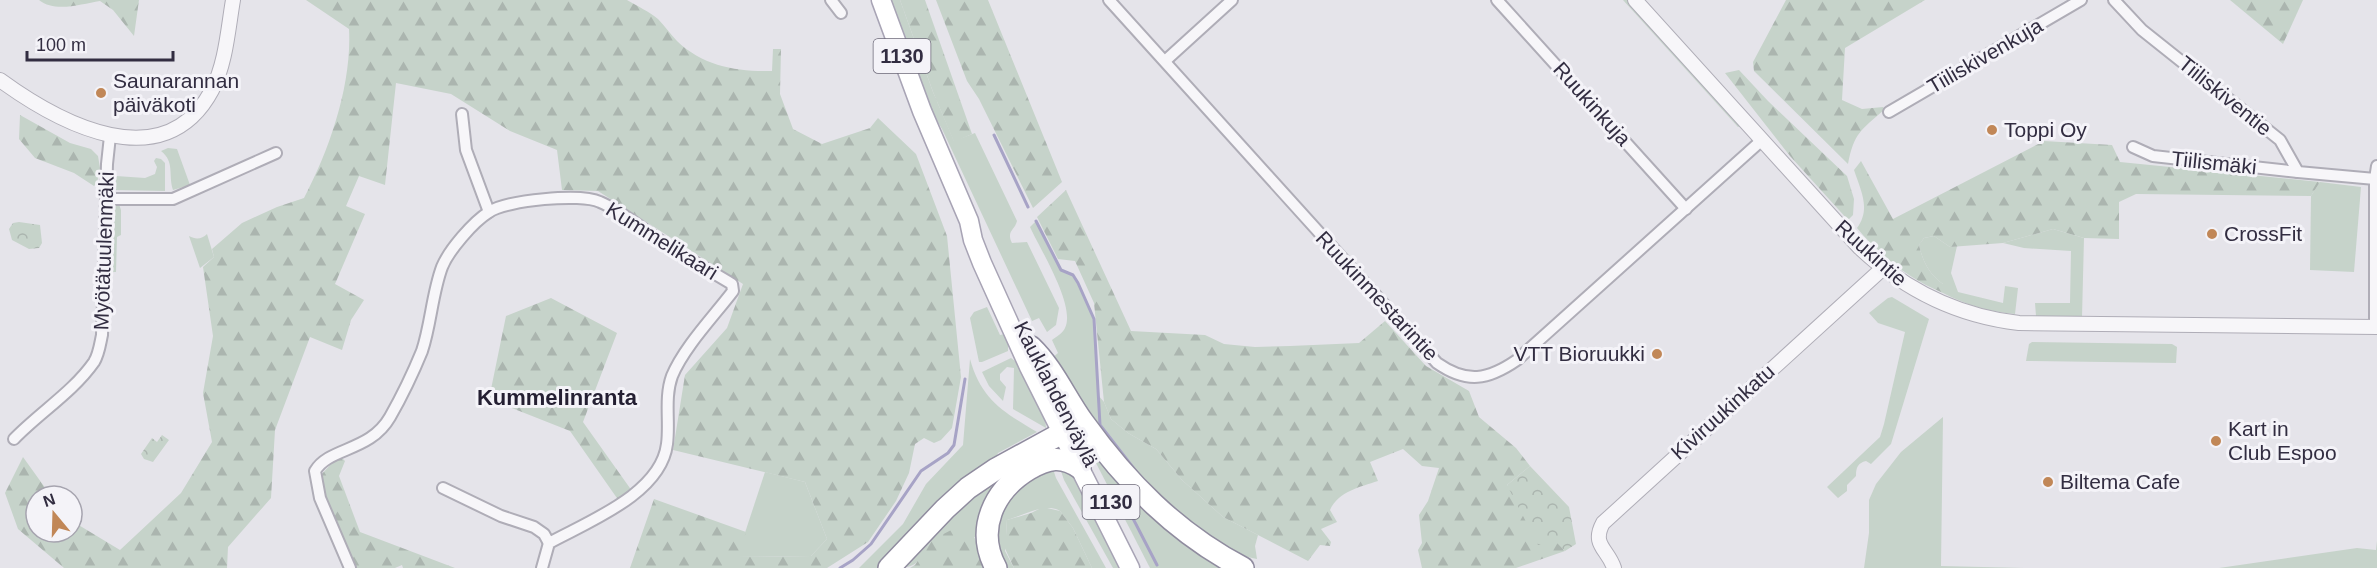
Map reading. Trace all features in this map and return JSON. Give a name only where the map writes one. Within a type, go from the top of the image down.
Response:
[{"type":"highway","points":[[1036,359],[1134,486],[1197,541],[1243,568]]},
{"type":"highway","points":[[888,568],[945,508],[969,488],[996,469],[1070,435]]},
{"type":"highway","points":[[996,568],[991,554],[988,525],[994,503],[1001,491],[1019,475],[1050,459],[1061,458],[1080,468]]},
{"type":"main road","name":"Kauklahdenväylä","points":[[881,0],[922,111],[969,221],[973,240],[1017,328],[1036,359],[1070,435],[1143,568]]},
{"type":"main road","name":"Kauklahdenväylä","points":[[1070,435],[1080,468],[1130,568]]},
{"type":"street","points":[[0,80],[55,115],[85,129],[110,136],[137,138],[154,136],[174,128],[193,115],[212,89],[219,70],[233,0]]},
{"type":"street","points":[[831,0],[841,13]]},
{"type":"street","name":"Ruukinmestarintie","points":[[1109,0],[1437,363],[1458,376],[1486,376],[1503,370],[1517,360],[1762,140]]},
{"type":"street","points":[[1165,61],[1232,0]]},
{"type":"street","name":"Ruukinkuja","points":[[1497,0],[1686,209]]},
{"type":"street","name":"Ruukintie","points":[[1635,0],[1860,248],[1882,269],[1914,291],[1934,301],[1975,316],[1998,321],[2038,324],[2376,327]]},
{"type":"street","name":"Tiiliskivenkuja","points":[[1889,112],[2081,0]]},
{"type":"street","name":"Tiiliskiventie","points":[[2114,0],[2142,30],[2280,140],[2298,172]]},
{"type":"street","points":[[350,568],[320,498],[315,471],[326,460],[381,432],[422,351],[442,269],[450,253],[489,212],[466,150],[462,114]]},
{"type":"street","name":"Myötätuulenmäki","points":[[14,440],[72,385],[94,361],[99,352],[102,335],[110,136]]},
{"type":"street","name":"Tiilismäki","points":[[2133,147],[2153,156],[2298,172]]},
{"type":"street","points":[[106,199],[173,199],[276,153]]},
{"type":"street","points":[[2376,327],[2375,178],[2377,166]]},
{"type":"street","points":[[2298,172],[2375,178]]},
{"type":"street","name":"Kummelikaari","points":[[489,212],[502,207],[551,198],[591,199],[615,210],[732,284],[733,291],[679,362],[672,378],[669,390],[667,444],[660,466],[632,497],[549,543]]},
{"type":"street","name":"Kiviruukinkatu","points":[[1614,568],[1598,540],[1599,531],[1610,515],[1882,269]]},
{"type":"street","points":[[443,488],[501,516],[534,527],[544,534],[549,543],[542,568]]},
{"type":"green space","points":[[39,0],[139,0],[134,36],[113,10],[100,1],[60,7],[45,4]]},
{"type":"green space","points":[[306,0],[627,0],[658,19],[687,50],[721,66],[733,69],[772,71],[773,49],[781,49],[780,94],[793,129],[822,144],[870,128],[878,118],[916,154],[947,236],[961,377],[952,428],[941,440],[934,443],[924,438],[915,444],[909,473],[896,501],[868,542],[827,568],[630,568],[654,499],[746,532],[738,557],[811,556],[827,539],[805,482],[673,450],[685,375],[727,328],[743,284],[598,191],[562,190],[557,150],[510,131],[451,94],[396,83],[385,185],[359,176],[346,206],[365,214],[335,284],[364,300],[351,320],[342,350],[310,337],[275,430],[271,498],[228,547],[227,568],[64,568],[36,544],[84,544],[84,528],[120,550],[181,493],[212,442],[203,393],[213,336],[203,267],[214,257],[212,249],[242,223],[304,198],[322,159],[343,94],[347,72],[349,29]]},
{"type":"green space","points":[[887,0],[900,0],[933,92],[954,141],[975,133],[1017,221],[1010,233],[1010,239],[1012,243],[1027,242],[1059,308],[1056,325],[1047,332],[1039,318],[1032,321],[942,129],[922,96]]},
{"type":"green space","points":[[900,0],[925,0],[972,134],[954,142],[933,92]]},
{"type":"green space","points":[[936,0],[988,0],[1062,182],[1033,208],[979,99],[967,81]]},
{"type":"green space","points":[[1623,0],[1630,0],[1742,125],[1738,127]]},
{"type":"green space","points":[[1786,0],[1925,0],[1845,48],[1842,100],[1862,109],[1883,107],[1884,110],[1856,139],[1848,164],[1754,71],[1753,62]]},
{"type":"green space","points":[[2230,0],[2303,0],[2283,44]]},
{"type":"green space","points":[[1739,70],[1768,101],[1847,176],[1854,199],[1853,215],[1848,220],[1790,156],[1725,73]]},
{"type":"green space","points":[[20,115],[70,143],[91,149],[98,156],[100,168],[97,183],[94,186],[74,173],[35,158],[19,139]]},
{"type":"green space","points":[[2044,141],[2112,145],[2120,162],[2320,182],[2311,196],[2136,194],[2119,202],[2119,239],[2084,238],[2053,229],[2003,243],[1950,247],[1934,236],[1924,238],[1919,245],[1922,257],[1930,272],[1943,284],[1943,293],[1918,281],[1896,266],[1857,228],[1864,207],[1854,170],[1861,161],[1893,219]]},
{"type":"green space","points":[[168,148],[177,149],[190,185],[173,190],[170,164],[161,151]]},
{"type":"green space","points":[[156,158],[165,163],[165,191],[115,190],[116,176],[145,178],[155,174],[157,167],[154,161]]},
{"type":"green space","points":[[2320,182],[2361,187],[2354,272],[2310,270],[2311,196]]},
{"type":"green space","points":[[1066,190],[1131,331],[1205,335],[1224,344],[1255,347],[1290,346],[1359,343],[1385,321],[1426,366],[1469,391],[1479,417],[1516,448],[1530,466],[1507,485],[1565,551],[1516,568],[1422,568],[1418,550],[1422,543],[1419,515],[1428,501],[1439,468],[1422,466],[1403,449],[1370,462],[1378,481],[1357,488],[1339,498],[1330,510],[1337,522],[1321,529],[1331,542],[1330,546],[1320,545],[1308,561],[1223,517],[1182,480],[1156,449],[1128,433],[1111,419],[1104,402],[1094,303],[1075,261],[1058,259],[1037,217]]},
{"type":"green space","points":[[119,204],[121,235],[117,237],[116,272],[113,272],[113,211],[115,205]]},
{"type":"green space","points":[[1036,221],[1061,269],[1073,275],[1078,283],[1094,319],[1098,395],[1104,402],[1111,419],[1128,433],[1156,449],[1182,480],[1223,517],[1258,535],[1255,546],[1257,559],[1238,555],[1203,535],[1127,467],[1051,359],[1058,353],[1052,340],[1065,328],[1066,306],[1030,227]]},
{"type":"green space","points":[[13,223],[40,225],[42,243],[39,248],[29,249],[12,240],[9,229]]},
{"type":"green space","points":[[2053,229],[2084,238],[2082,317],[2036,316],[2035,303],[2070,303],[2071,251],[2024,248],[2003,243]]},
{"type":"green space","points":[[207,234],[214,257],[200,268],[189,236],[199,238]]},
{"type":"green space","points":[[1934,236],[1950,247],[1957,246],[1951,273],[1958,292],[2003,303],[2005,286],[2018,288],[2015,314],[1978,307],[1943,293],[1943,284],[1927,267],[1919,245],[1924,238]]},
{"type":"green space","points":[[1892,297],[1929,319],[1891,444],[1871,464],[1866,461],[1859,464],[1856,476],[1847,485],[1847,491],[1838,498],[1827,487],[1880,437],[1884,424],[1905,332],[1878,323],[1869,313]]},
{"type":"green space","points":[[551,298],[617,333],[583,422],[632,491],[619,501],[570,431],[489,399],[506,316]]},
{"type":"green space","points":[[987,307],[1000,335],[1005,334],[1008,351],[979,362],[970,318],[974,312]]},
{"type":"green space","points":[[2032,342],[2172,344],[2177,347],[2176,363],[2026,361],[2029,344]]},
{"type":"green space","points":[[1011,358],[1019,364],[1045,416],[1046,428],[1013,409],[1014,368],[1007,367],[1000,374],[1000,380],[1006,387],[1003,401],[989,386],[982,372]]},
{"type":"green space","points":[[970,359],[980,384],[995,403],[1037,432],[998,453],[993,465],[881,568],[859,568],[903,524],[926,484],[963,445]]},
{"type":"green space","points":[[1943,417],[1941,566],[2024,568],[1864,568],[1869,533],[1869,500],[1876,484],[1901,452]]},
{"type":"green space","points":[[1078,428],[1231,568],[1150,568]]},
{"type":"green space","points":[[162,435],[169,440],[153,462],[144,459],[141,454],[152,438],[157,442]]},
{"type":"green space","points":[[23,457],[42,484],[24,484],[24,534],[18,529],[5,493]]},
{"type":"green space","points":[[342,458],[345,461],[339,476],[360,532],[455,568],[403,568],[402,565],[395,568],[355,568],[323,491],[320,476],[333,462]]},
{"type":"green space","points":[[1059,465],[1076,477],[1126,568],[1113,568],[1064,480]]},
{"type":"green space","points":[[1530,466],[1569,507],[1576,544],[1565,551],[1556,542],[1538,545],[1507,485]]},
{"type":"green space","points":[[1053,469],[1106,568],[1092,568],[1073,528],[1060,511],[1048,508],[1007,520],[1005,551],[1014,568],[1004,568],[997,553],[996,517],[1021,480]]},
{"type":"green space","points":[[765,472],[805,482],[827,539],[811,556],[737,557]]},
{"type":"green space","points":[[1010,476],[986,568],[975,537],[932,540],[915,564],[896,568],[989,480]]},
{"type":"green space","points":[[1043,507],[1060,511],[1073,528],[1092,568],[1014,568],[1002,542],[1006,535],[1007,520]]},
{"type":"green space","points":[[957,527],[969,529],[972,533],[986,568],[910,568],[915,565],[932,540]]},
{"type":"green space","points":[[2377,541],[2377,568],[2219,568],[2357,548],[2376,550]]},
{"type":"waterway","points":[[994,135],[1028,207]]},
{"type":"waterway","points":[[1036,221],[1061,270],[1073,275],[1078,283],[1094,319],[1100,425],[1142,479]]},
{"type":"waterway","points":[[840,568],[871,544],[921,471],[948,453],[954,445],[965,379]]},
{"type":"waterway","points":[[1125,496],[1125,503],[1157,565]]},
{"type":"place","name":"Saunarannan päiväkoti","points":[[101,93]]},
{"type":"place","name":"Toppi Oy","points":[[1992,130]]},
{"type":"place","name":"CrossFit","points":[[2212,234]]},
{"type":"place","name":"VTT Bioruukki","points":[[1657,354]]},
{"type":"place","name":"Kart in Club Espoo","points":[[2216,441]]},
{"type":"place","name":"Biltema Cafe","points":[[2048,482]]},
{"type":"district","name":"Kummelinranta","points":[[557,397]]}]
